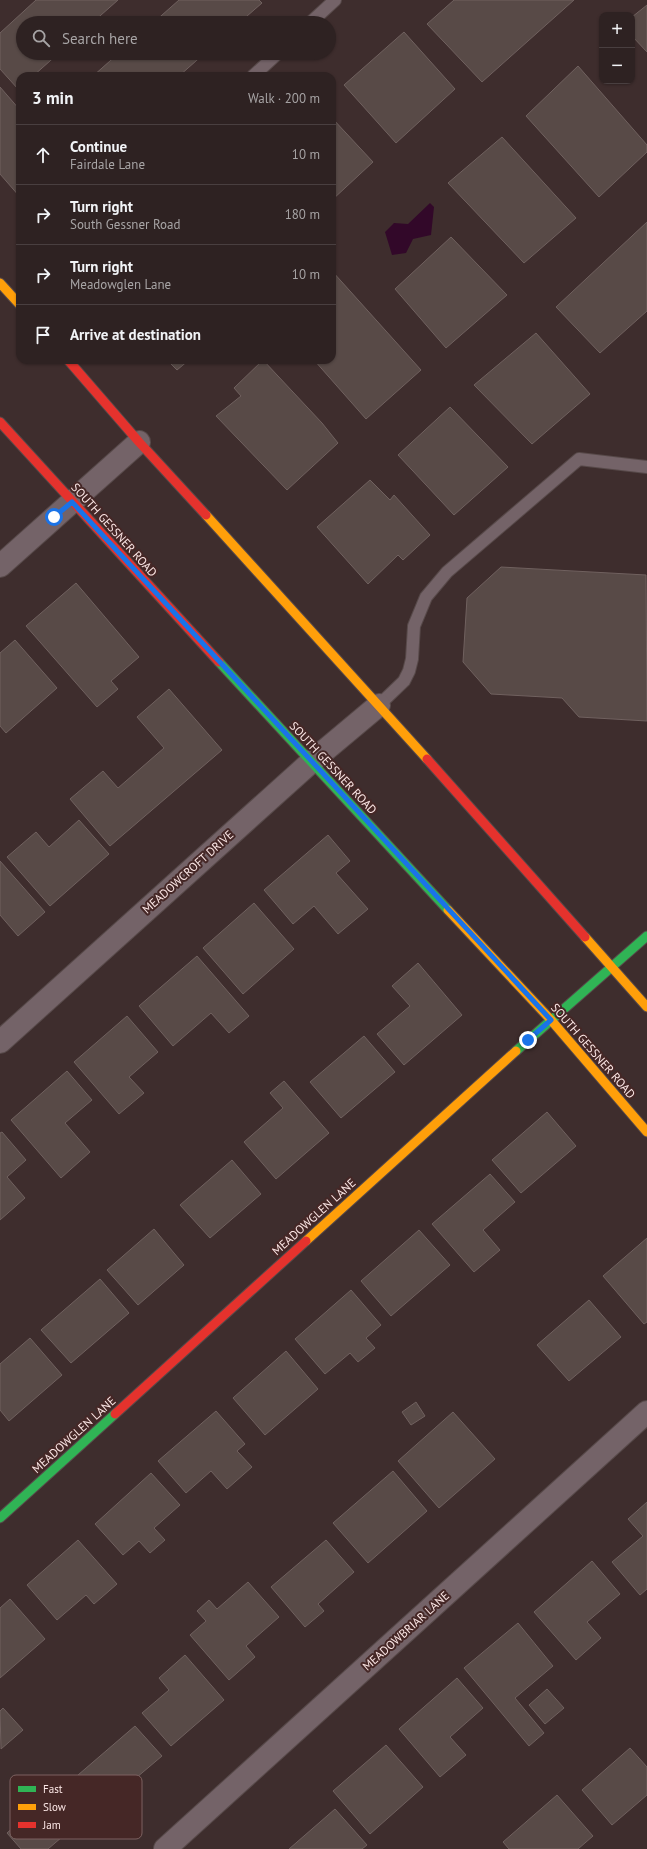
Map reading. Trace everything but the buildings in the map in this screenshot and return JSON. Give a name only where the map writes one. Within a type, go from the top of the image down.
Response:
[{"type":"main road","points":[[0,283],[16,292]]},
{"type":"main road","points":[[71,364],[138,442],[379,705],[647,1007]]},
{"type":"main road","name":"SOUTH GESSNER ROAD","points":[[0,422],[311,762],[551,1020],[647,1132]]},
{"type":"main road","name":"MEADOWGLEN LANE","points":[[0,1518],[551,1020],[647,936]]},
{"type":"street","points":[[0,566],[138,442]]},
{"type":"street","name":"MEADOWCROFT DRIVE","points":[[0,1042],[311,762],[379,705]]},
{"type":"street","name":"MEADOWBRIAR LANE","points":[[165,1849],[647,1412]]},
{"type":"lane","points":[[318,16],[335,0]]},
{"type":"lane","points":[[257,72],[270,60]]},
{"type":"lane","points":[[379,705],[404,682],[412,659],[414,626],[419,611],[426,597],[447,572],[579,459],[647,467]]},
{"type":"shaded area","points":[[430,203],[434,207],[431,235],[413,239],[406,253],[392,255],[385,232],[394,223],[408,224]]},
{"type":"traffic: fast","points":[[219,662],[448,910]]},
{"type":"traffic: fast","points":[[516,1051],[647,936]]},
{"type":"traffic: fast","points":[[0,1518],[115,1414]]},
{"type":"traffic: slow","points":[[0,283],[16,301]]},
{"type":"traffic: slow","points":[[206,515],[427,759]]},
{"type":"traffic: slow","points":[[448,910],[551,1020],[647,1132]]},
{"type":"traffic: slow","points":[[585,937],[647,1007]]},
{"type":"traffic: slow","points":[[306,1241],[516,1051]]},
{"type":"traffic: jam","points":[[71,364],[139,442],[206,515]]},
{"type":"traffic: jam","points":[[0,422],[219,662]]},
{"type":"traffic: jam","points":[[427,759],[585,937]]},
{"type":"traffic: jam","points":[[115,1414],[306,1241]]},
{"type":"route","points":[[54,517],[72,502],[551,1020],[528,1040]]}]
